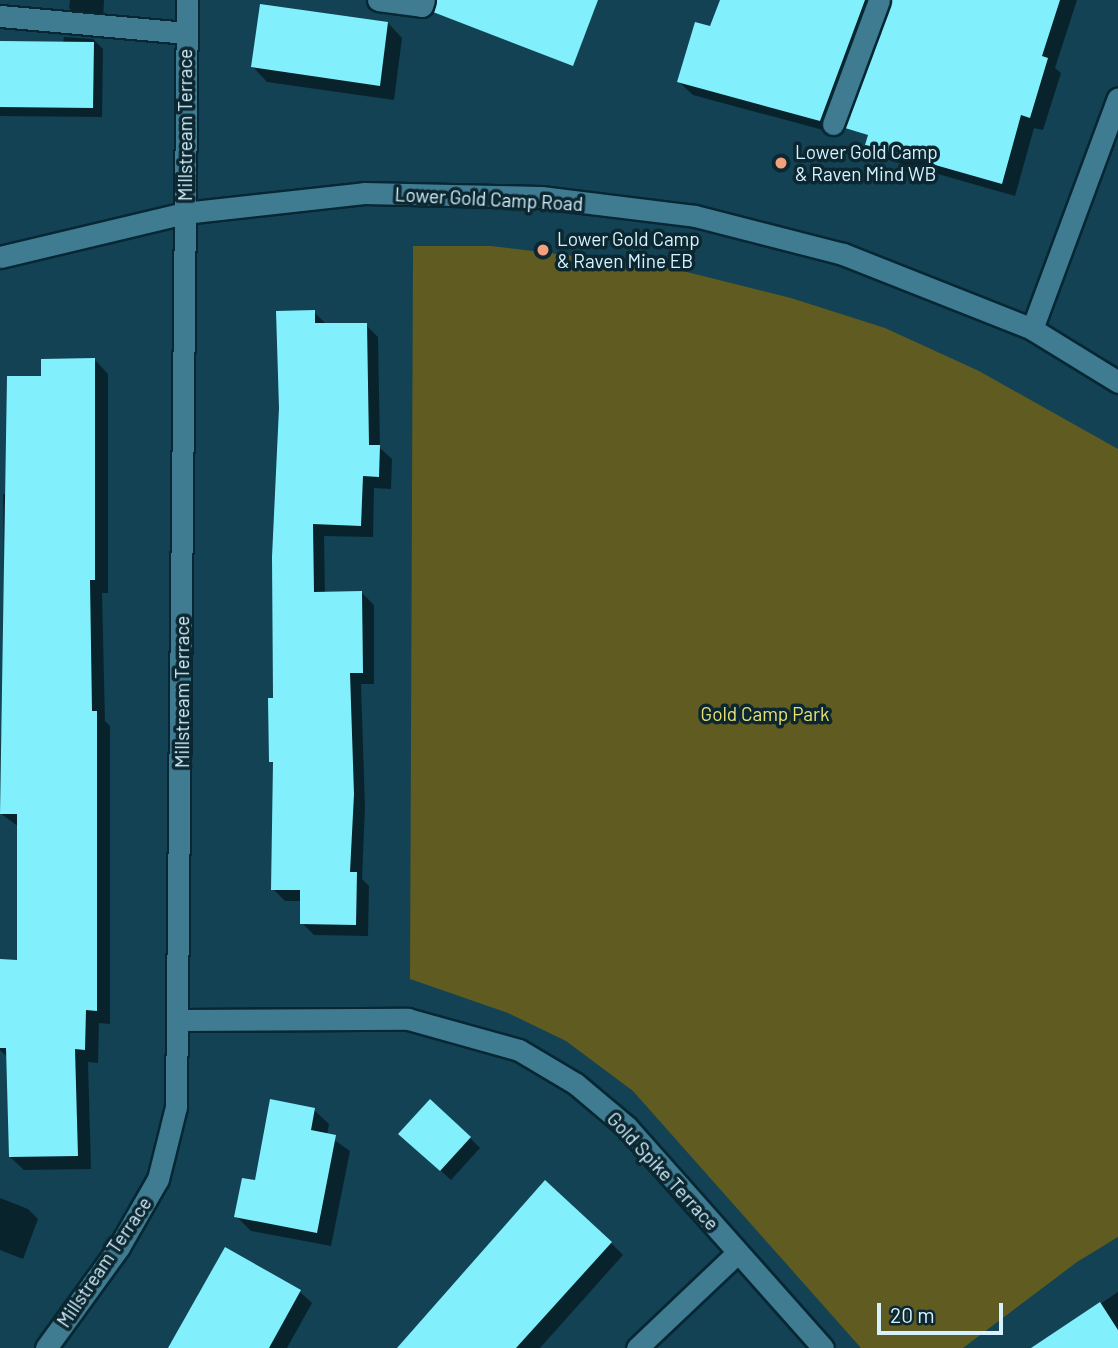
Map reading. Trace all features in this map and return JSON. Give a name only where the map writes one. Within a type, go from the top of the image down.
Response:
[{"type":"street","name":"Millstream Terrace","points":[[46,1348],[119,1247],[158,1179],[176,1107],[181,1020],[187,0]]},
{"type":"street","points":[[378,0],[422,6],[424,0]]},
{"type":"street","points":[[833,124],[879,0]]},
{"type":"street","points":[[0,16],[186,33]]},
{"type":"street","points":[[1032,329],[1108,163],[1118,98]]},
{"type":"street","name":"Lower Gold Camp Road","points":[[0,257],[184,213],[364,193],[541,197],[695,216],[843,254],[1032,329],[1118,382]]},
{"type":"street","name":"Gold Spike Terrace","points":[[181,1020],[408,1019],[519,1050],[576,1084],[627,1127],[824,1348]]},
{"type":"street","points":[[637,1348],[738,1252]]},
{"type":"green space","name":"Gold Camp Park","points":[[413,246],[491,246],[667,267],[791,298],[885,328],[979,371],[1118,449],[1118,1237],[1077,1262],[963,1348],[861,1348],[633,1091],[566,1041],[508,1013],[410,979]]},
{"type":"building","points":[[437,0],[598,0],[573,66],[433,12]]},
{"type":"building","points":[[720,0],[865,0],[820,121],[677,82],[695,22],[710,26]]},
{"type":"building","points":[[892,0],[1060,0],[1042,56],[1048,58],[1030,118],[1021,115],[1002,184],[865,145],[868,135],[845,128]]},
{"type":"building","points":[[260,4],[388,22],[380,86],[251,67]]},
{"type":"building","points":[[0,41],[94,42],[93,108],[0,107]]},
{"type":"building","points":[[315,310],[315,323],[367,323],[369,445],[380,445],[379,477],[363,476],[361,526],[313,524],[314,592],[362,591],[363,673],[350,673],[354,794],[350,872],[357,872],[356,925],[300,924],[300,890],[271,890],[273,762],[269,762],[268,698],[273,698],[272,557],[279,408],[276,311]]},
{"type":"building","points":[[95,358],[95,580],[90,580],[92,711],[97,711],[97,1011],[86,1010],[85,1050],[75,1049],[78,1156],[9,1157],[6,1048],[0,1048],[0,959],[17,960],[17,814],[0,814],[7,376],[41,376],[41,359]]},
{"type":"building","points":[[270,1099],[315,1108],[311,1130],[336,1135],[317,1233],[234,1217],[242,1178],[255,1180]]},
{"type":"building","points":[[430,1099],[471,1137],[440,1171],[398,1134]]},
{"type":"building","points":[[545,1180],[612,1242],[516,1348],[397,1348]]},
{"type":"building","points":[[225,1247],[301,1290],[269,1348],[168,1348]]},
{"type":"building","points":[[1100,1302],[1118,1330],[1118,1348],[1031,1348]]},
{"type":"place","name":"Lower Gold Camp & Raven Mind WB","points":[[781,163]]},
{"type":"place","name":"Lower Gold Camp & Raven Mine EB","points":[[543,250]]}]
